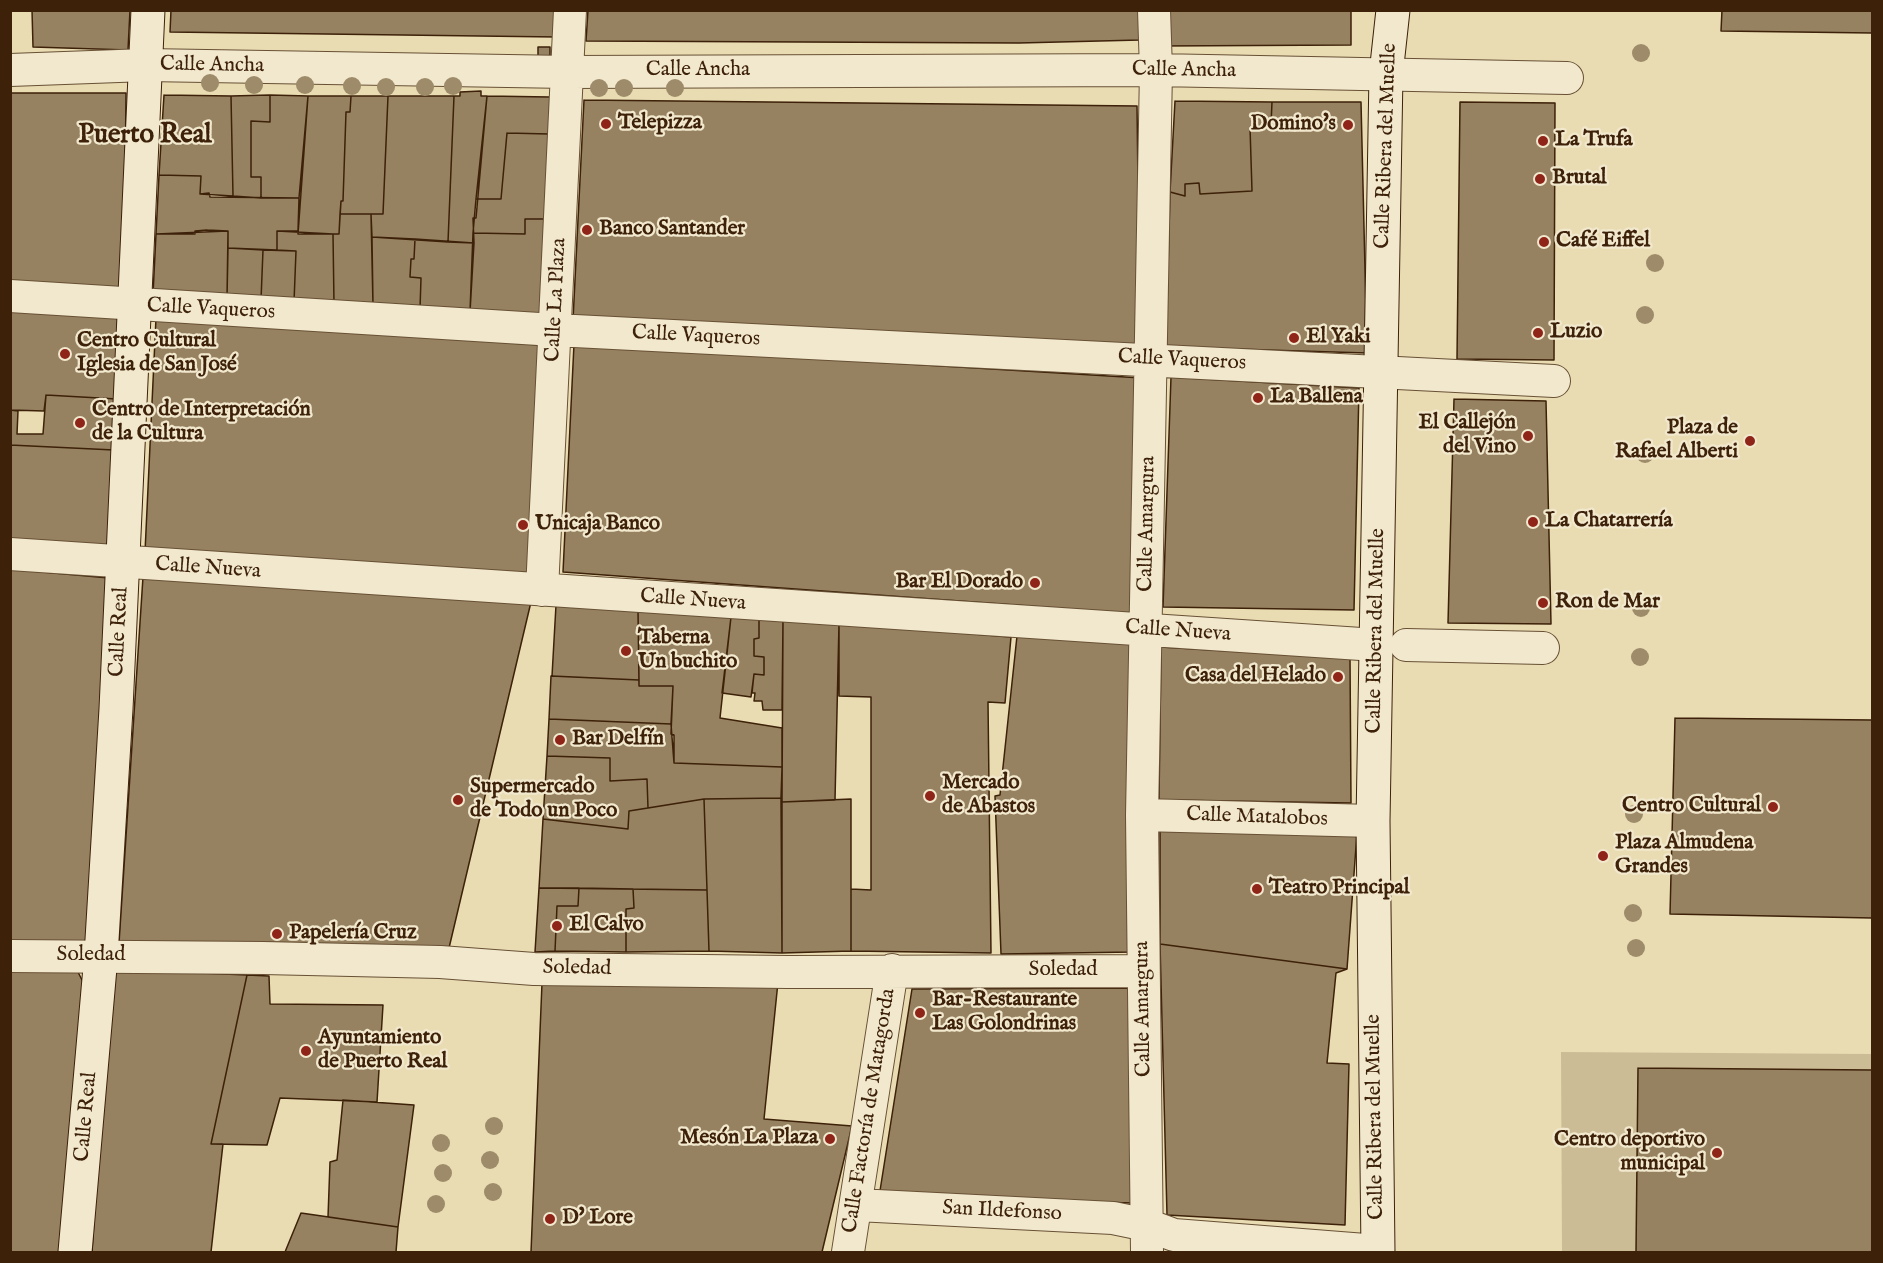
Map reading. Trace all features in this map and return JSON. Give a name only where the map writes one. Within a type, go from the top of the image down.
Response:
[{"type":"street","name":"Calle Real","points":[[75,1252],[101,956],[124,563],[148,10]]},
{"type":"street","name":"Calle La Plaza","points":[[542,590],[570,10]]},
{"type":"street","name":"Calle Amargura","points":[[1147,1239],[1142,815],[1156,70],[1154,10]]},
{"type":"street","name":"Calle Ribera del Muelle","points":[[1378,1252],[1373,821],[1391,645],[1382,374],[1386,74],[1393,10]]},
{"type":"street","name":"Calle Ancha","points":[[10,70],[146,65],[568,72],[1156,70],[1567,78]]},
{"type":"street","name":"Calle Vaqueros","points":[[10,296],[555,330],[1554,381]]},
{"type":"street","name":"Calle Nueva","points":[[10,554],[1146,630],[1391,645],[1543,648]]},
{"type":"street","name":"Calle Matalobos","points":[[1142,815],[1373,821]]},
{"type":"street","name":"Soledad","points":[[10,956],[440,962],[546,969],[788,972],[1143,971]]},
{"type":"street","name":"Calle Factoría de Matagorda","points":[[848,1252],[865,1127],[892,970]]},
{"type":"street","name":"San Ildefonso","points":[[856,1205],[1113,1218],[1147,1239],[1174,1235],[1378,1252]]},
{"type":"shaded area","name":"Centro deportivo municipal","points":[[1561,1052],[1872,1054],[1872,1252],[1562,1252]]},
{"type":"building","points":[[32,10],[130,10],[128,50],[33,47]]},
{"type":"building","points":[[171,10],[558,10],[557,37],[170,32]]},
{"type":"building","points":[[588,10],[1139,10],[1140,40],[1019,43],[586,41]]},
{"type":"building","points":[[1159,10],[1351,10],[1351,45],[1160,46]]},
{"type":"building","points":[[1722,10],[1872,10],[1872,33],[1721,31]]},
{"type":"building","points":[[538,47],[550,47],[550,60],[538,59]]},
{"type":"building","points":[[481,91],[481,96],[487,96],[476,218],[473,218],[474,243],[448,242],[454,96],[460,96],[460,92]]},
{"type":"building","points":[[10,93],[126,93],[124,289],[10,281]]},
{"type":"building","points":[[164,95],[231,96],[233,196],[200,194],[201,176],[159,175]]},
{"type":"building","points":[[270,95],[270,122],[251,121],[251,177],[261,177],[261,198],[233,196],[231,96]]},
{"type":"building","points":[[270,95],[308,96],[299,198],[261,198],[261,177],[251,177],[251,121],[270,122]]},
{"type":"building","points":[[308,96],[351,96],[350,112],[346,112],[343,201],[341,201],[339,234],[298,234]]},
{"type":"building","points":[[351,96],[388,96],[383,214],[340,214],[341,201],[343,201],[346,112],[350,112]]},
{"type":"building","points":[[388,96],[454,96],[448,242],[372,237],[371,214],[383,214]]},
{"type":"building","points":[[487,96],[550,97],[549,134],[507,133],[501,199],[476,199]]},
{"type":"building","points":[[584,100],[1137,106],[1140,345],[573,320]]},
{"type":"building","points":[[1175,101],[1272,102],[1271,125],[1250,127],[1252,191],[1200,194],[1199,183],[1185,184],[1185,196],[1170,192]]},
{"type":"building","points":[[1272,102],[1361,102],[1367,353],[1166,347],[1170,192],[1185,196],[1185,184],[1199,183],[1200,194],[1252,191],[1250,127],[1271,125]]},
{"type":"building","points":[[1460,102],[1555,103],[1554,360],[1457,359]]},
{"type":"building","points":[[507,133],[549,134],[546,219],[525,219],[525,234],[473,233],[476,199],[501,199]]},
{"type":"building","points":[[159,175],[201,176],[200,194],[209,193],[210,197],[299,198],[298,231],[277,231],[277,250],[228,248],[228,231],[156,234]]},
{"type":"building","points":[[340,214],[371,214],[373,306],[334,304],[333,234],[339,234]]},
{"type":"building","points":[[525,219],[546,219],[543,316],[470,312],[473,233],[525,234]]},
{"type":"building","points":[[195,231],[228,231],[227,298],[153,294],[156,234],[195,234]]},
{"type":"building","points":[[277,231],[333,234],[334,304],[294,302],[296,251],[277,250]]},
{"type":"building","points":[[372,237],[415,239],[410,277],[421,278],[420,309],[373,306]]},
{"type":"building","points":[[415,239],[474,243],[470,312],[420,309],[421,278],[410,277]]},
{"type":"building","points":[[228,248],[263,250],[261,300],[227,298]]},
{"type":"building","points":[[263,250],[296,251],[294,302],[261,300]]},
{"type":"building","name":"Centro Cultural Iglesia de San José","points":[[10,307],[121,312],[117,399],[46,395],[44,411],[10,410]]},
{"type":"building","points":[[156,318],[541,345],[532,573],[145,552]]},
{"type":"building","points":[[574,344],[1142,378],[1137,614],[563,572]]},
{"type":"building","points":[[1171,377],[1359,388],[1354,610],[1163,607]]},
{"type":"building","name":"Centro de Interpretación de la Cultura","points":[[46,395],[117,399],[114,450],[10,445],[10,410],[18,411],[17,434],[43,434]]},
{"type":"building","points":[[1454,399],[1546,401],[1551,624],[1448,623]]},
{"type":"building","points":[[10,445],[114,450],[109,549],[10,542]]},
{"type":"building","points":[[10,569],[109,578],[88,945],[10,942]]},
{"type":"building","points":[[143,577],[531,602],[449,948],[119,943]]},
{"type":"building","points":[[556,605],[638,610],[639,680],[552,676]]},
{"type":"building","points":[[638,610],[731,617],[720,718],[782,728],[782,767],[674,763],[674,735],[671,734],[673,686],[639,686]]},
{"type":"building","points":[[731,617],[759,619],[759,638],[754,639],[754,656],[764,657],[764,675],[754,674],[751,697],[722,693]]},
{"type":"building","points":[[759,619],[783,620],[782,710],[763,710],[762,701],[754,701],[755,693],[752,693],[754,674],[764,675],[764,657],[754,656],[754,639],[759,638]]},
{"type":"building","points":[[783,620],[839,623],[835,800],[782,802]]},
{"type":"building","name":"Mercado de Abastos","points":[[839,623],[1011,637],[1005,703],[988,702],[991,953],[851,951],[851,889],[871,890],[871,697],[839,696]]},
{"type":"building","points":[[1138,635],[1133,952],[1001,954],[995,796],[1000,795],[1017,636]]},
{"type":"building","points":[[1161,647],[1350,658],[1351,803],[1159,800]]},
{"type":"building","points":[[551,676],[639,680],[639,686],[673,686],[671,724],[549,719]]},
{"type":"building","name":"Centro Cultural","points":[[1675,718],[1872,720],[1872,918],[1670,914]]},
{"type":"building","points":[[549,719],[671,724],[674,763],[782,767],[781,798],[704,799],[648,808],[647,779],[610,781],[610,758],[547,756]]},
{"type":"building","points":[[547,756],[610,758],[610,781],[647,779],[648,808],[629,811],[628,829],[543,819]]},
{"type":"building","points":[[781,798],[782,953],[709,951],[704,799]]},
{"type":"building","points":[[704,799],[707,890],[539,888],[543,819],[628,829],[629,811]]},
{"type":"building","points":[[851,799],[851,951],[782,953],[782,802]]},
{"type":"building","name":"Teatro Principal","points":[[1160,831],[1357,833],[1347,969],[1160,944]]},
{"type":"building","points":[[539,888],[579,888],[578,906],[557,906],[555,951],[535,952]]},
{"type":"building","points":[[579,888],[633,889],[634,908],[626,909],[626,952],[555,951],[557,906],[578,906]]},
{"type":"building","points":[[633,889],[707,890],[709,951],[626,952],[626,909],[634,908]]},
{"type":"building","points":[[1160,944],[1347,969],[1336,973],[1327,1063],[1349,1064],[1345,1225],[1167,1215]]},
{"type":"building","points":[[76,968],[83,982],[64,1252],[10,1252],[10,970]]},
{"type":"building","points":[[110,969],[247,975],[211,1144],[223,1144],[211,1252],[92,1252]]},
{"type":"building","name":"Ayuntamiento de Puerto Real","points":[[247,975],[269,976],[270,1004],[383,1005],[377,1102],[280,1098],[267,1145],[211,1144]]},
{"type":"building","points":[[778,982],[764,1119],[852,1126],[822,1252],[531,1252],[542,983]]},
{"type":"building","points":[[1135,988],[1134,1203],[879,1197],[912,989]]},
{"type":"building","name":"Centro deportivo municipal","points":[[1638,1068],[1872,1070],[1872,1252],[1636,1252]]},
{"type":"building","points":[[343,1100],[414,1105],[398,1227],[328,1217],[330,1162],[337,1160]]},
{"type":"building","points":[[301,1213],[398,1227],[396,1252],[285,1252]]},
{"type":"place","name":"Telepizza","points":[[606,124]]},
{"type":"place","name":"Domino's","points":[[1348,125]]},
{"type":"place","name":"La Trufa","points":[[1543,141]]},
{"type":"place","name":"Brutal","points":[[1540,179]]},
{"type":"place","name":"Banco Santander","points":[[587,230]]},
{"type":"place","name":"Café Eiffel","points":[[1544,242]]},
{"type":"place","name":"Luzio","points":[[1538,333]]},
{"type":"place","name":"El Yaki","points":[[1294,338]]},
{"type":"place","name":"Centro Cultural Iglesia de San José","points":[[65,354]]},
{"type":"place","name":"La Ballena","points":[[1258,398]]},
{"type":"place","name":"Centro de Interpretación de la Cultura","points":[[80,423]]},
{"type":"place","name":"El Callejón del Vino","points":[[1528,436]]},
{"type":"place","name":"Plaza de Rafael Alberti","points":[[1750,441]]},
{"type":"place","name":"La Chatarrería","points":[[1533,522]]},
{"type":"place","name":"Unicaja Banco","points":[[523,525]]},
{"type":"place","name":"Bar El Dorado","points":[[1035,583]]},
{"type":"place","name":"Ron de Mar","points":[[1543,603]]},
{"type":"place","name":"Taberna Un buchito","points":[[626,651]]},
{"type":"place","name":"Casa del Helado","points":[[1338,677]]},
{"type":"place","name":"Bar Delfín","points":[[560,740]]},
{"type":"place","name":"Mercado de Abastos","points":[[930,796]]},
{"type":"place","name":"Supermercado de Todo un Poco","points":[[458,800]]},
{"type":"place","name":"Centro Cultural","points":[[1773,807]]},
{"type":"place","name":"Plaza Almudena Grandes","points":[[1603,856]]},
{"type":"place","name":"Teatro Principal","points":[[1257,889]]},
{"type":"place","name":"El Calvo","points":[[557,926]]},
{"type":"place","name":"Papelería Cruz","points":[[277,934]]},
{"type":"place","name":"Bar-Restaurante Las Golondrinas","points":[[920,1013]]},
{"type":"place","name":"Ayuntamiento de Puerto Real","points":[[306,1051]]},
{"type":"place","name":"Mesón La Plaza","points":[[830,1139]]},
{"type":"place","name":"Centro deportivo municipal","points":[[1717,1153]]},
{"type":"place","name":"D' Lore","points":[[550,1219]]},
{"type":"district","name":"Puerto Real","points":[[145,136]]}]
